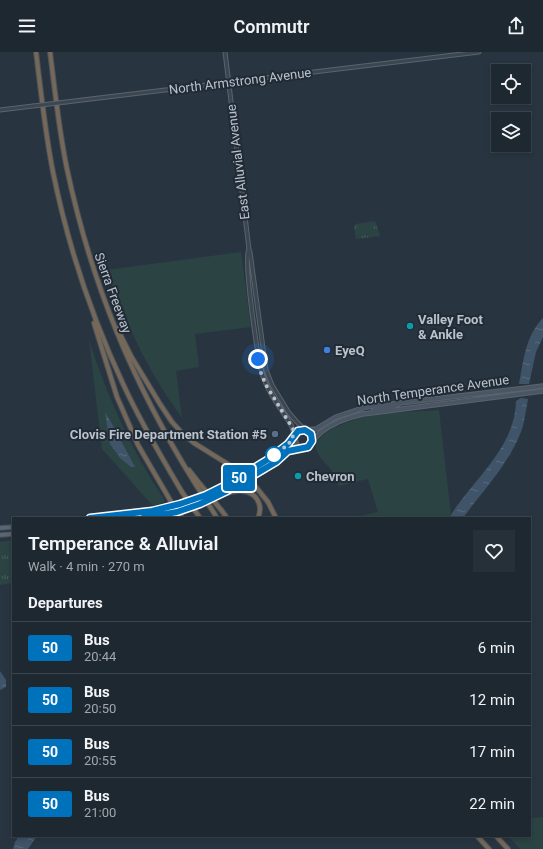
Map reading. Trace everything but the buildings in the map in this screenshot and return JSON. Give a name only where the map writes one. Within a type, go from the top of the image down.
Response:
[{"type":"highway","name":"Sierra Freeway","points":[[36,52],[45,125],[53,171],[69,240],[91,307],[112,361],[127,393],[182,492],[199,517]]},
{"type":"highway","name":"Sierra Freeway","points":[[50,52],[66,168],[81,230],[96,280],[113,326],[133,372],[177,456],[198,484]]},
{"type":"highway","points":[[96,280],[127,349],[172,422],[194,443],[245,474],[268,502],[276,517]]},
{"type":"highway","points":[[91,307],[97,333],[117,397],[138,445],[181,517]]},
{"type":"highway","points":[[198,484],[226,517]]},
{"type":"highway","points":[[198,484],[217,517]]},
{"type":"highway","points":[[218,496],[238,491],[252,494],[256,497],[259,503],[260,510],[258,517]]},
{"type":"highway","points":[[478,837],[489,849]]},
{"type":"highway","points":[[497,837],[508,849]]},
{"type":"main road","name":"North Temperance Avenue","points":[[305,430],[317,428],[331,419],[359,409],[543,386]]},
{"type":"main road","name":"North Temperance Avenue","points":[[312,441],[321,432],[332,425],[352,416],[543,391]]},
{"type":"main road","points":[[366,413],[375,409],[397,406],[400,403]]},
{"type":"main road","points":[[99,517],[152,511],[174,506],[217,490],[245,474],[288,444],[299,430],[305,430],[311,434],[312,441],[308,447],[287,451],[276,462],[218,496],[177,512],[148,517]]},
{"type":"main road","points":[[294,435],[295,442],[302,448]]},
{"type":"main road","points":[[0,528],[12,527]]},
{"type":"main road","points":[[0,535],[12,534]]},
{"type":"street","name":"East Alluvial Avenue","points":[[225,52],[248,249],[252,259],[266,370],[272,385],[289,413],[305,430]]},
{"type":"street","name":"North Armstrong Avenue","points":[[0,110],[479,52]]},
{"type":"street","name":"East Alluvial Avenue","points":[[248,249],[246,252],[260,368],[270,392],[283,414],[292,425],[294,435]]},
{"type":"green space","points":[[375,221],[380,236],[356,239],[354,226],[356,224]]},
{"type":"green space","points":[[241,252],[251,327],[195,334],[199,367],[176,371],[182,418],[158,382],[134,338],[106,270]]},
{"type":"green space","points":[[89,340],[104,382],[121,422],[141,461],[164,499],[164,502],[153,506],[102,449]]},
{"type":"green space","points":[[439,410],[451,515],[450,517],[356,517],[378,512],[368,479],[339,486],[331,470],[318,453],[316,447],[317,441],[329,431],[346,423],[377,414]]},
{"type":"green space","points":[[12,540],[12,583],[0,585],[0,542]]},
{"type":"green space","points":[[543,817],[543,849],[520,849],[509,837],[531,837],[531,818]]},
{"type":"water","points":[[543,318],[543,337],[536,352],[529,384],[519,384],[526,349],[532,333]]},
{"type":"water","points":[[521,398],[528,399],[522,429],[511,453],[464,517],[450,517],[500,449],[514,418],[516,401]]},
{"type":"water","points":[[105,412],[135,467],[131,467],[120,458],[110,444]]},
{"type":"water","points":[[0,671],[6,680],[6,687],[0,690]]},
{"type":"water","points":[[18,837],[36,837],[28,849],[13,849]]},
{"type":"bus line","name":"50","points":[[99,517],[152,511],[180,504],[206,495],[230,483],[267,460],[288,444],[298,431],[305,430],[311,434],[312,444],[308,447],[304,449],[293,449],[286,452],[276,462],[218,496],[189,509],[149,517]]},
{"type":"place","name":"Valley Foot & Ankle","points":[[410,326]]},
{"type":"place","name":"EyeQ","points":[[327,350]]},
{"type":"place","name":"Clovis Fire Department Station #5","points":[[275,434]]},
{"type":"place","name":"Chevron","points":[[298,476]]},
{"type":"route","points":[[258,359],[261,373],[266,385],[283,414],[291,423],[293,429],[294,435],[291,441],[274,455]]}]
